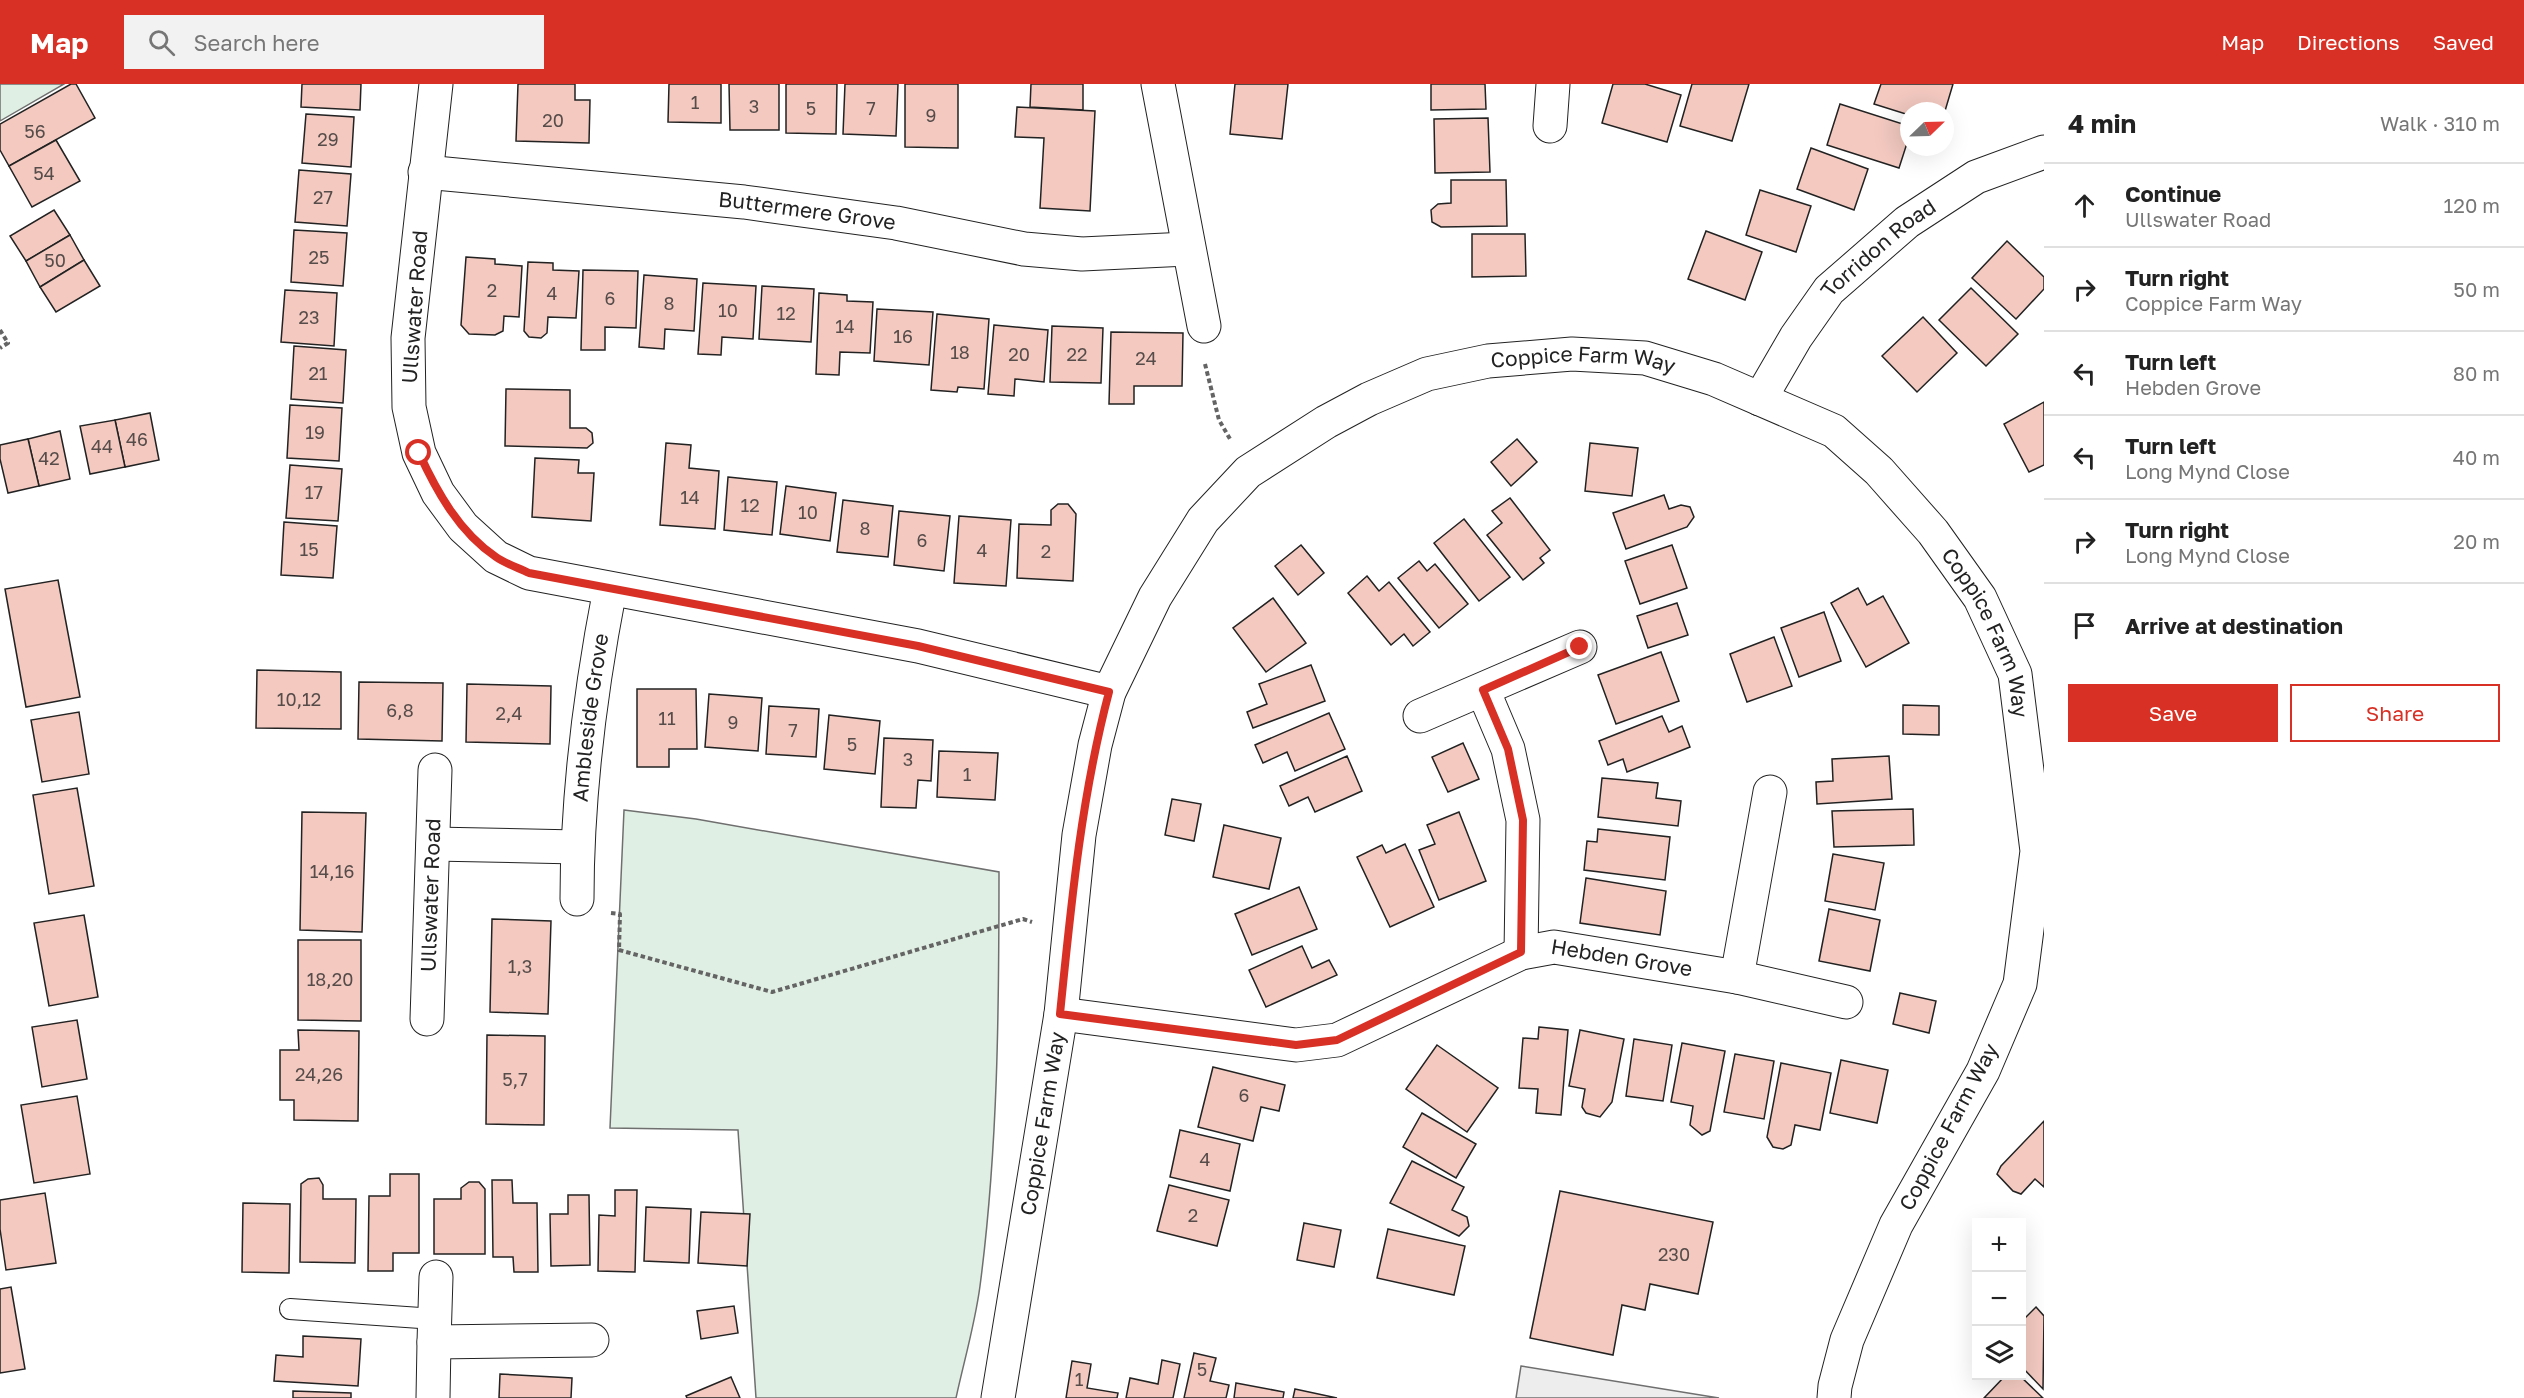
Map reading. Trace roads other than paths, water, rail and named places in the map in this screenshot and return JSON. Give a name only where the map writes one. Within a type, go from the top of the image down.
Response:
[{"type":"street","name":"Ullswater Road","points":[[436,84],[408,338],[409,407],[419,453],[438,493],[463,527],[496,557],[529,573],[918,646],[1109,692]]},
{"type":"street","points":[[1158,84],[1187,249],[1204,326]]},
{"type":"street","points":[[1550,126],[1552,84]]},
{"type":"street","name":"Torridon Road","points":[[1760,399],[1796,337],[1830,290],[1907,222],[1976,177],[2044,152]]},
{"type":"street","name":"Buttermere Grove","points":[[425,172],[744,202],[896,223],[1024,249],[1082,254],[1187,249]]},
{"type":"street","name":"Coppice Farm Way","points":[[998,1398],[1060,1014],[1079,835],[1095,746],[1109,692],[1161,587],[1203,520],[1248,472],[1326,422],[1369,399],[1427,374],[1488,361],[1572,354],[1645,358],[1714,379],[1834,431],[1879,471],[1934,532],[1980,598],[2015,674],[2040,850],[2020,984],[1983,1071],[1896,1225],[1847,1340],[1834,1398]]},
{"type":"street","name":"Ambleside Grove","points":[[577,899],[577,847],[592,681],[610,589]]},
{"type":"street","points":[[1420,716],[1580,647]]},
{"type":"street","points":[[1483,690],[1508,749],[1523,820],[1521,952]]},
{"type":"street","name":"Ullswater Road","points":[[427,1018],[435,770]]},
{"type":"street","points":[[1737,977],[1770,792]]},
{"type":"street","points":[[433,844],[577,847]]},
{"type":"street","name":"Hebden Grove","points":[[1060,1014],[1296,1045],[1337,1040],[1521,952],[1554,947],[1737,977],[1846,1002]]},
{"type":"street","points":[[433,1398],[436,1277]]},
{"type":"street","points":[[434,1331],[592,1340]]},
{"type":"lane","points":[[290,1309],[434,1331]]}]
